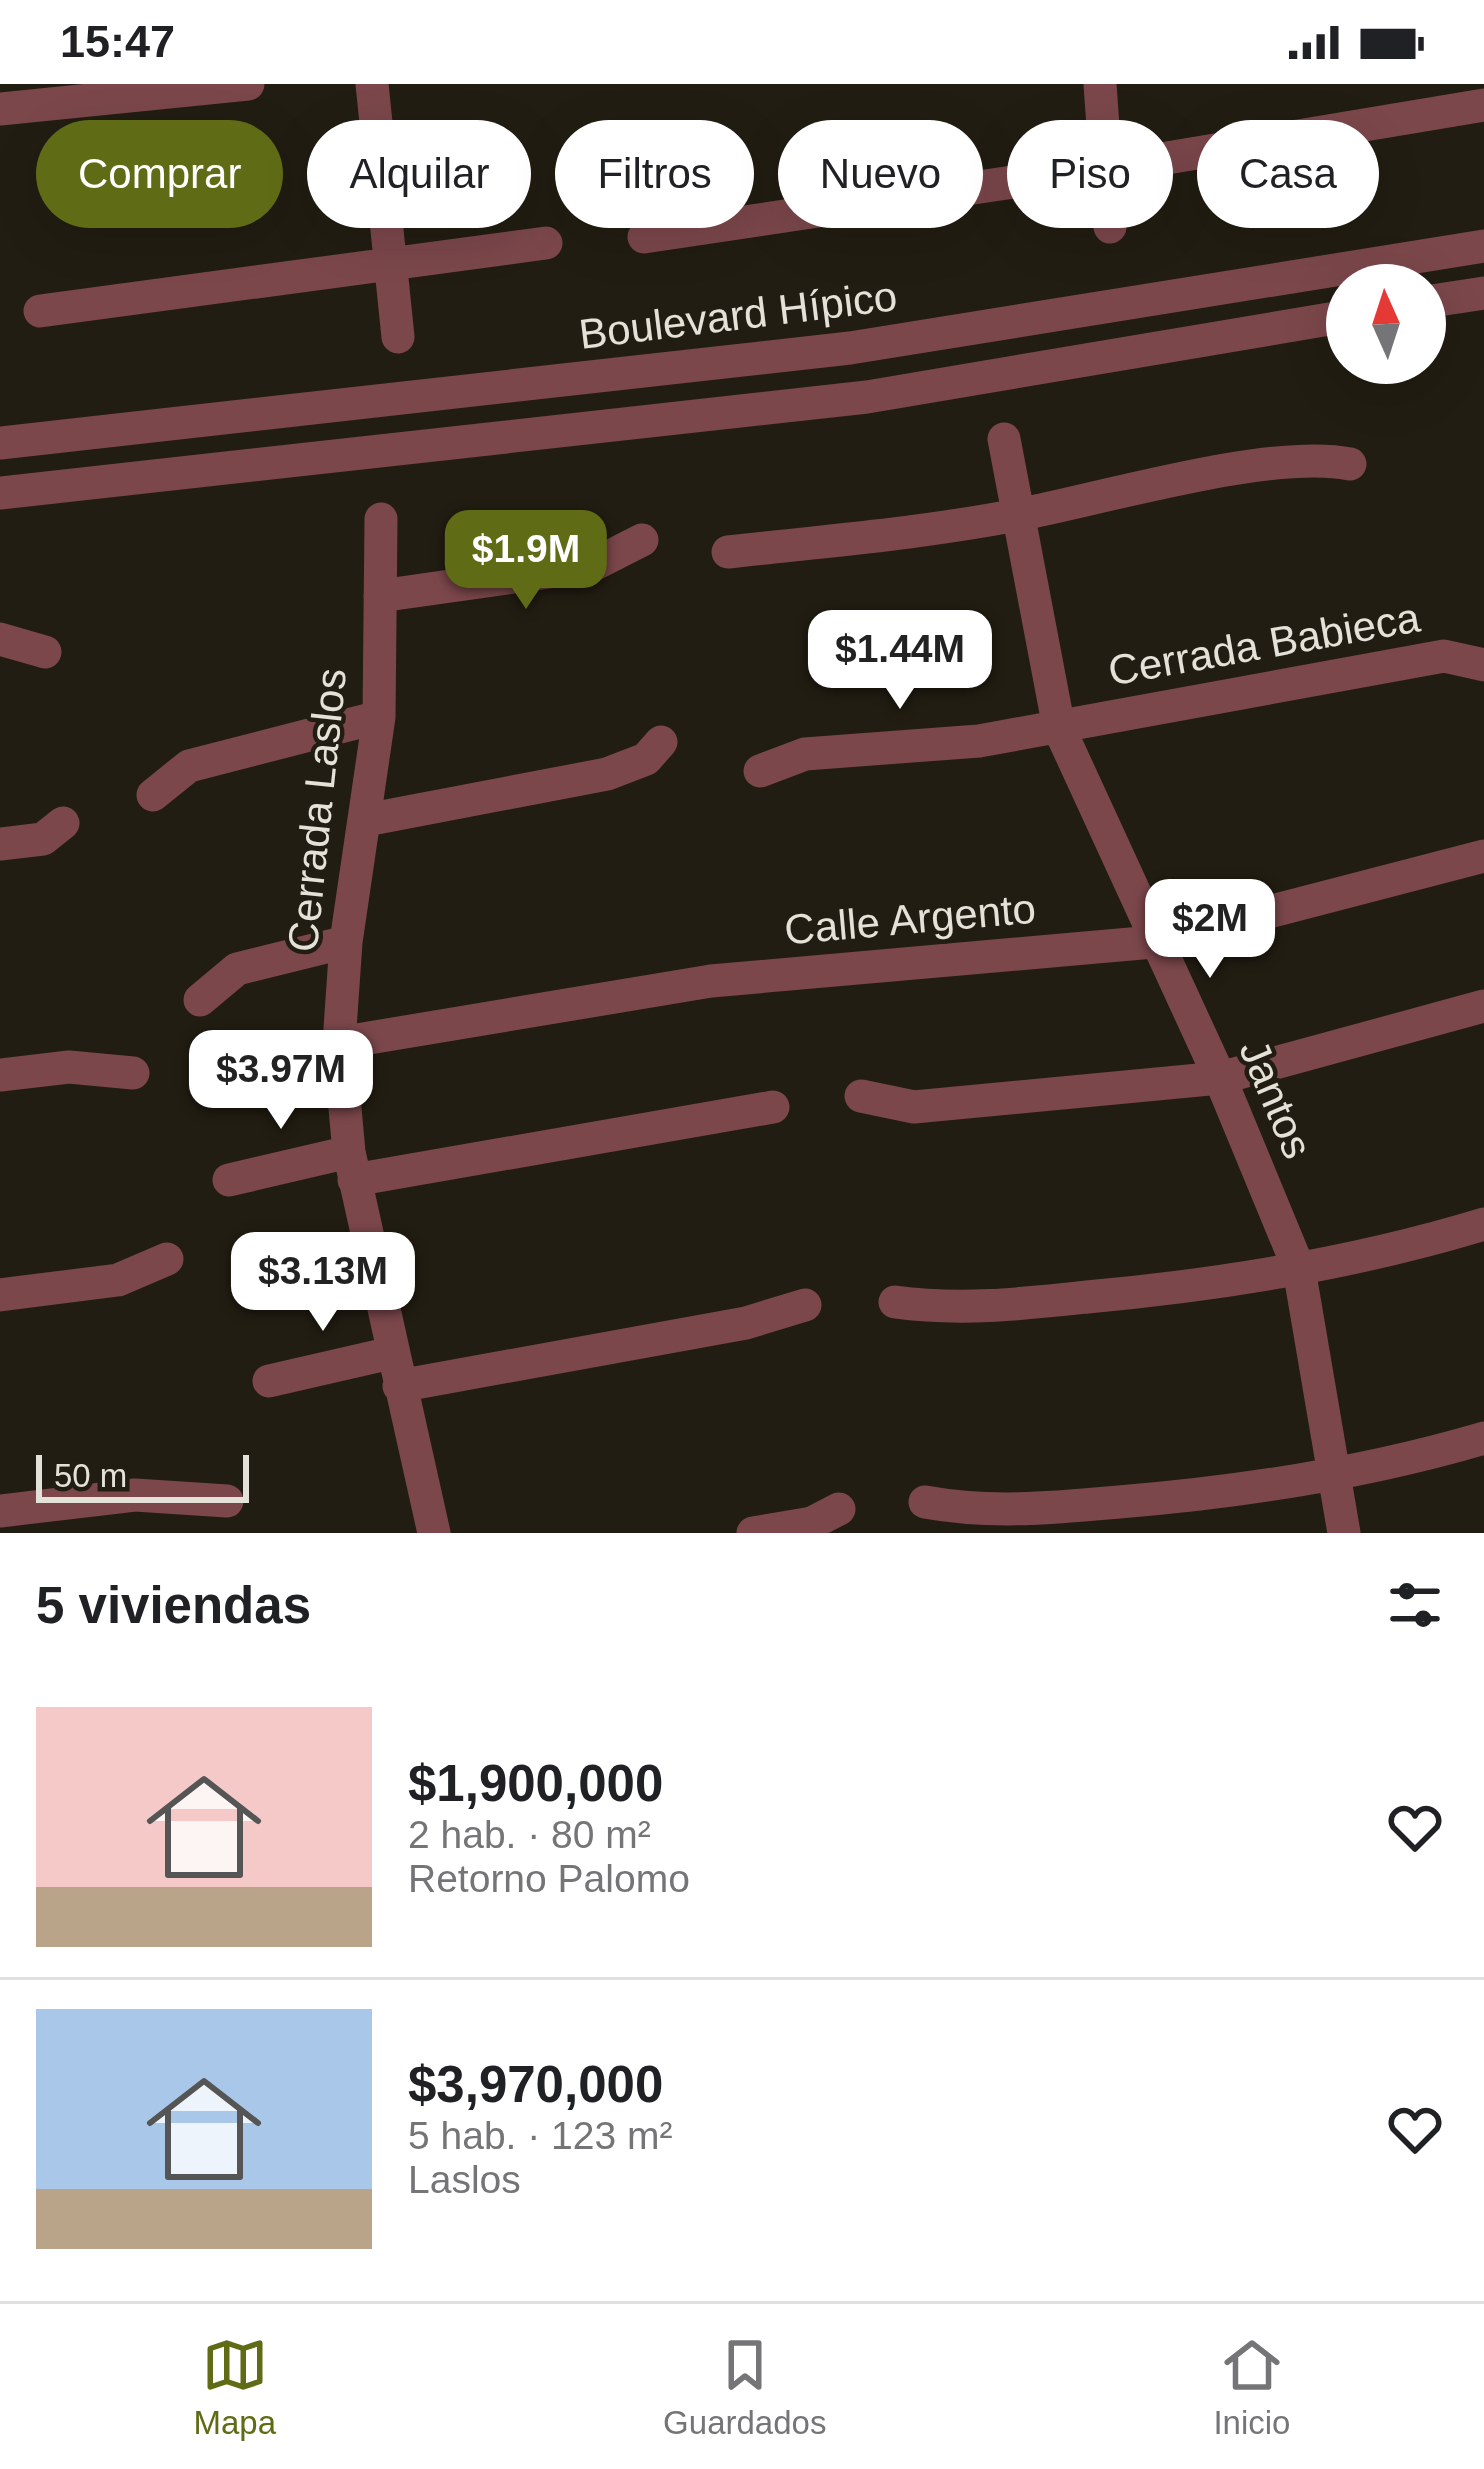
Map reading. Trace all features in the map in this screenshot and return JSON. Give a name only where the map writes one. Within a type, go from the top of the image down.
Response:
[{"type":"street","points":[[0,109],[248,84]]},
{"type":"street","points":[[372,84],[398,337]]},
{"type":"street","points":[[1100,84],[1103,120]]},
{"type":"street","points":[[1173,157],[1484,105]]},
{"type":"street","points":[[644,237],[1007,183]]},
{"type":"street","points":[[40,311],[546,243]]},
{"type":"street","name":"Boulevard Hípico","points":[[0,443],[850,348],[1484,246]]},
{"type":"street","points":[[1446,298],[1484,292]]},
{"type":"street","points":[[0,493],[867,397],[1326,320]]},
{"type":"street","points":[[435,397],[441,442]]},
{"type":"street","name":"Jantos","points":[[1004,439],[1059,728],[1153,941],[1220,1078],[1299,1269],[1338,1473],[1344,1533]]},
{"type":"street","points":[[728,552],[1017,515],[1203,476],[1319,461],[1350,464]]},
{"type":"street","name":"Cerrada Laslos","points":[[381,519],[379,717],[346,942],[339,1043],[351,1166],[434,1533]]},
{"type":"street","points":[[380,596],[591,566],[642,540]]},
{"type":"street","points":[[0,639],[45,652]]},
{"type":"street","name":"Cerrada Babieca","points":[[760,771],[805,754],[979,741],[1444,656],[1484,665]]},
{"type":"street","points":[[153,795],[189,766],[379,717]]},
{"type":"street","points":[[366,820],[608,774],[646,758],[661,742]]},
{"type":"street","points":[[0,844],[43,838],[63,823]]},
{"type":"street","name":"Calle Argento","points":[[339,1043],[711,981],[1153,941],[1484,856]]},
{"type":"street","points":[[200,1000],[237,969],[346,942]]},
{"type":"street","points":[[861,1096],[914,1107],[1220,1078],[1484,1006]]},
{"type":"street","points":[[0,1075],[68,1067],[133,1073]]},
{"type":"street","points":[[229,1180],[773,1107]]},
{"type":"street","points":[[895,1302],[980,1308],[1147,1292],[1299,1269],[1484,1224]]},
{"type":"street","points":[[0,1295],[118,1280],[167,1259]]},
{"type":"street","points":[[269,1381],[395,1370],[746,1323],[805,1305]]},
{"type":"street","points":[[925,1502],[1005,1512],[1209,1494],[1338,1473],[1484,1438]]},
{"type":"street","points":[[0,1511],[136,1495],[227,1501]]},
{"type":"street","points":[[753,1533],[812,1523],[839,1509]]}]
